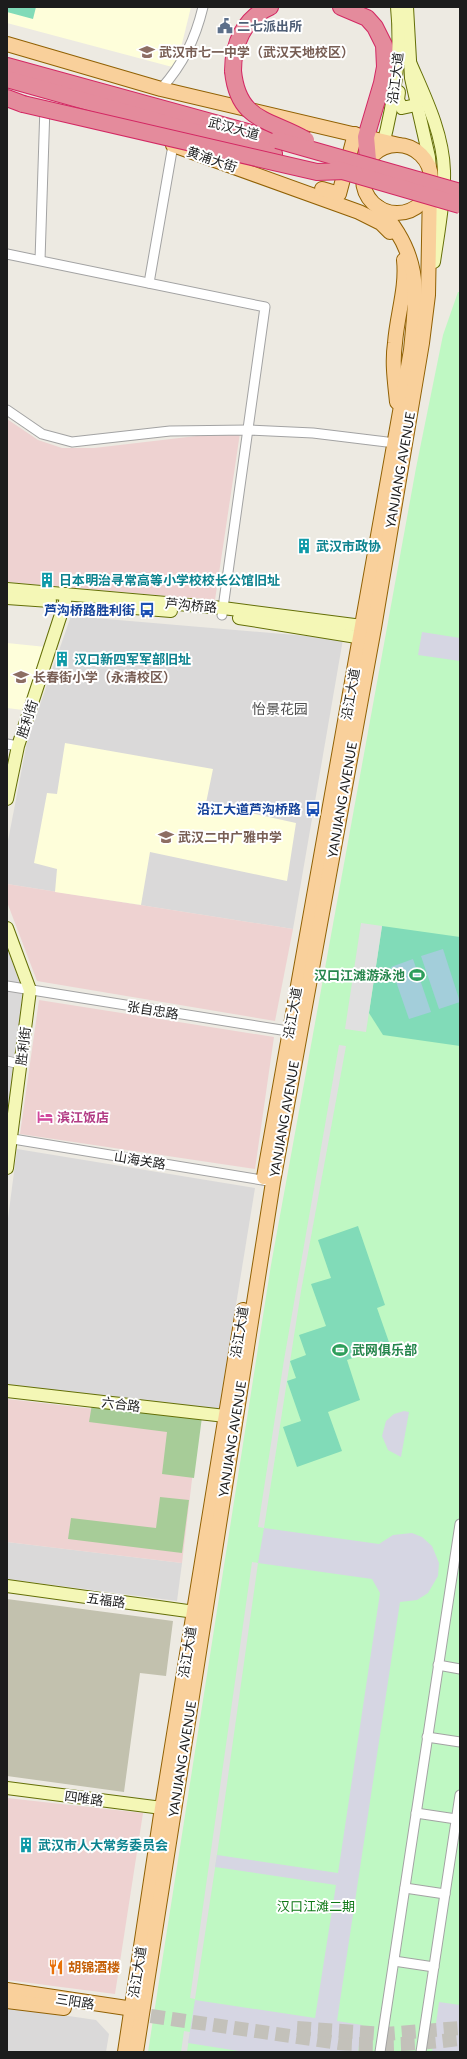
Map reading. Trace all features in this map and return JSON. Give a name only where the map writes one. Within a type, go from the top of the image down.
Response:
[{"type":"highway","points":[[270,7],[247,24],[238,40],[233,59],[232,71],[236,88],[245,105],[262,121],[300,137],[335,157]]},
{"type":"highway","points":[[341,7],[363,15],[371,22],[382,39],[385,59],[381,89],[361,135],[368,160]]},
{"type":"highway","name":"武汉大道","points":[[7,66],[460,192]]},
{"type":"highway","name":"武汉大道","points":[[7,79],[274,154],[346,171],[460,205]]},
{"type":"highway","points":[[7,98],[24,104],[317,172],[346,171]]},
{"type":"main road","points":[[7,44],[161,89],[361,135],[383,145],[399,145],[416,151],[424,159],[430,170],[430,187],[421,203],[406,212],[394,213],[378,208],[369,199],[364,189],[364,171],[368,160],[383,145]]},
{"type":"main road","name":"黄浦大街","points":[[7,91],[45,102],[172,145],[275,181],[372,218],[386,227],[402,244]]},
{"type":"main road","points":[[275,181],[288,181],[339,194],[361,135]]},
{"type":"main road","name":"YANJIANG AVENUE","points":[[367,633],[422,342],[428,295],[430,187]]},
{"type":"main road","name":"YANJIANG AVENUE","points":[[367,633],[398,420],[411,350],[415,293],[412,265],[402,244],[378,208]]},
{"type":"main road","name":"沿江大道","points":[[125,2052],[136,2014],[162,1808],[199,1612],[268,1181],[367,633]]},
{"type":"main road","name":"YANJIANG AVENUE","points":[[136,2052],[136,2014],[199,1612]]},
{"type":"main road","name":"三阳路","points":[[7,1990],[136,2014]]},
{"type":"main road","name":"三阳路","points":[[7,2001],[136,2014]]},
{"type":"street","points":[[161,89],[176,72],[186,57],[197,31],[203,7]]},
{"type":"street","name":"沿江大道","points":[[383,145],[398,70],[397,7]]},
{"type":"street","name":"沿江大道","points":[[407,7],[409,60]]},
{"type":"street","points":[[409,60],[416,105],[429,157],[430,170]]},
{"type":"street","points":[[409,60],[435,126],[441,147],[444,172],[435,252],[428,295]]},
{"type":"street","points":[[398,70],[402,80],[398,98],[400,105],[406,108],[416,105]]},
{"type":"street","points":[[40,260],[45,102]]},
{"type":"street","points":[[149,283],[172,145]]},
{"type":"street","points":[[7,254],[265,308],[222,611]]},
{"type":"street","points":[[7,410],[42,434],[72,442],[170,431],[248,430],[313,432],[395,443]]},
{"type":"street","name":"芦沟桥路","points":[[7,589],[66,598],[222,611],[367,633]]},
{"type":"street","name":"芦沟桥路","points":[[7,598],[66,598]]},
{"type":"street","name":"胜利街","points":[[7,799],[12,745],[66,598]]},
{"type":"street","name":"胜利街","points":[[7,928],[30,990],[9,1138],[7,1168]]},
{"type":"street","name":"张自忠路","points":[[7,986],[294,1032]]},
{"type":"street","points":[[7,1062],[20,1064]]},
{"type":"street","name":"山海关路","points":[[9,1138],[268,1181]]},
{"type":"street","name":"六合路","points":[[7,1391],[231,1417]]},
{"type":"street","points":[[380,2052],[438,1665],[456,1575],[460,1524]]},
{"type":"street","name":"五福路","points":[[7,1586],[199,1612]]},
{"type":"street","points":[[438,1665],[460,1668]]},
{"type":"street","points":[[427,1737],[460,1742]]},
{"type":"street","name":"四唯路","points":[[7,1788],[162,1808]]},
{"type":"street","points":[[421,2052],[460,1795]]},
{"type":"street","points":[[416,1813],[456,1818]]},
{"type":"street","points":[[404,1888],[445,1894]]},
{"type":"street","points":[[394,1961],[434,1967]]},
{"type":"shaded area","name":"武汉市七一中学（武汉天地校区）","points":[[7,7],[191,7],[176,68],[7,23]]},
{"type":"shaded area","points":[[7,419],[38,440],[62,448],[94,448],[205,435],[240,433],[215,600],[7,582]]},
{"type":"shaded area","points":[[71,616],[343,639],[293,929],[7,884],[7,846],[27,742]]},
{"type":"shaded area","points":[[422,632],[460,638],[460,661],[418,655]]},
{"type":"shaded area","name":"长春街小学（永清校区）","points":[[7,643],[46,647],[23,710],[7,708]]},
{"type":"shaded area","name":"武汉二中广雅中学","points":[[65,743],[213,769],[206,803],[296,823],[287,881],[150,852],[141,905],[55,892],[57,869],[34,863],[47,793],[57,794]]},
{"type":"shaded area","points":[[7,884],[293,929],[275,1021],[37,981],[7,902]]},
{"type":"shaded area","points":[[361,923],[382,926],[366,1032],[345,1029]]},
{"type":"shaded area","points":[[7,948],[24,995],[7,1118]]},
{"type":"shaded area","points":[[39,1000],[274,1037],[255,1169],[20,1134]]},
{"type":"shaded area","points":[[339,1045],[346,1046],[301,1291],[264,1528],[258,1527],[284,1360]]},
{"type":"shaded area","points":[[17,1149],[255,1188],[219,1409],[7,1385],[7,1226]]},
{"type":"shaded area","points":[[7,1399],[199,1421],[182,1563],[7,1542]]},
{"type":"shaded area","points":[[404,1411],[409,1412],[401,1457],[388,1450],[382,1436],[386,1421],[394,1414]]},
{"type":"shaded area","points":[[264,1528],[379,1544],[393,1535],[412,1533],[422,1537],[432,1546],[439,1563],[438,1576],[428,1593],[417,1600],[400,1602],[337,2021],[362,2025],[358,2052],[245,2052],[188,2043],[195,2000],[315,2018],[336,1885],[215,1867],[217,1855],[338,1873],[380,1593],[372,1579],[258,1563]]},
{"type":"shaded area","points":[[7,1542],[182,1563],[177,1601],[7,1579]]},
{"type":"shaded area","points":[[252,1562],[258,1563],[195,1999],[190,1998]]},
{"type":"shaded area","points":[[7,1599],[173,1621],[166,1676],[140,1673],[124,1792],[7,1776]]},
{"type":"shaded area","points":[[7,1798],[143,1813],[115,1994],[7,1980]]},
{"type":"shaded area","points":[[439,2002],[460,2005],[460,2052],[432,2052]]},
{"type":"shaded area","points":[[7,2007],[96,2020],[109,2034],[106,2052],[7,2052]]},
{"type":"shaded area","points":[[184,2031],[190,2032],[187,2052],[181,2052]]},
{"type":"green space","points":[[7,7],[36,7],[33,19],[7,12]]},
{"type":"green space","name":"汉口江滩二期","points":[[458,292],[460,292],[460,2052],[148,2052],[271,1265],[416,468],[443,335]]},
{"type":"green space","name":"汉口江滩游泳池","points":[[382,926],[460,937],[460,1046],[383,1035],[369,1013]]},
{"type":"green space","name":"武网俱乐部","points":[[358,1226],[385,1305],[377,1308],[390,1345],[347,1360],[360,1400],[328,1412],[342,1451],[297,1467],[283,1427],[301,1421],[287,1381],[296,1378],[290,1361],[306,1355],[299,1335],[326,1326],[311,1284],[331,1278],[318,1240]]},
{"type":"green space","points":[[92,1404],[202,1417],[194,1478],[162,1474],[167,1432],[89,1422]]},
{"type":"green space","points":[[160,1497],[189,1500],[182,1553],[68,1539],[71,1518],[156,1528]]},
{"type":"water","points":[[443,949],[460,1002],[439,1009],[421,956]]},
{"type":"water","points":[[413,959],[431,1012],[409,1019],[391,967]]},
{"type":"tunnel","points":[[130,2013],[339,2043],[400,2044],[460,2039]]},
{"type":"tunnel","points":[[297,2028],[385,2034],[460,2028]]},
{"type":"place","name":"二七派出所","points":[[225,26]]},
{"type":"place","name":"武汉市七一中学（武汉天地校区）","points":[[147,52]]},
{"type":"place","name":"武汉市政协","points":[[304,546]]},
{"type":"place","name":"日本明治寻常高等小学校校长公馆旧址","points":[[47,580]]},
{"type":"place","name":"芦沟桥路胜利街","points":[[147,610]]},
{"type":"place","name":"汉口新四军军部旧址","points":[[62,659]]},
{"type":"place","name":"长春街小学（永清校区）","points":[[21,677]]},
{"type":"place","name":"沿江大道芦沟桥路","points":[[313,809]]},
{"type":"place","name":"武汉二中广雅中学","points":[[166,837]]},
{"type":"place","name":"汉口江滩游泳池","points":[[417,975]]},
{"type":"place","name":"滨江饭店","points":[[45,1117]]},
{"type":"place","name":"武网俱乐部","points":[[340,1350]]},
{"type":"place","name":"武汉市人大常务委员会","points":[[26,1845]]},
{"type":"place","name":"胡锦酒楼","points":[[56,1967]]},
{"type":"district","name":"怡景花园","points":[[280,708]]}]
